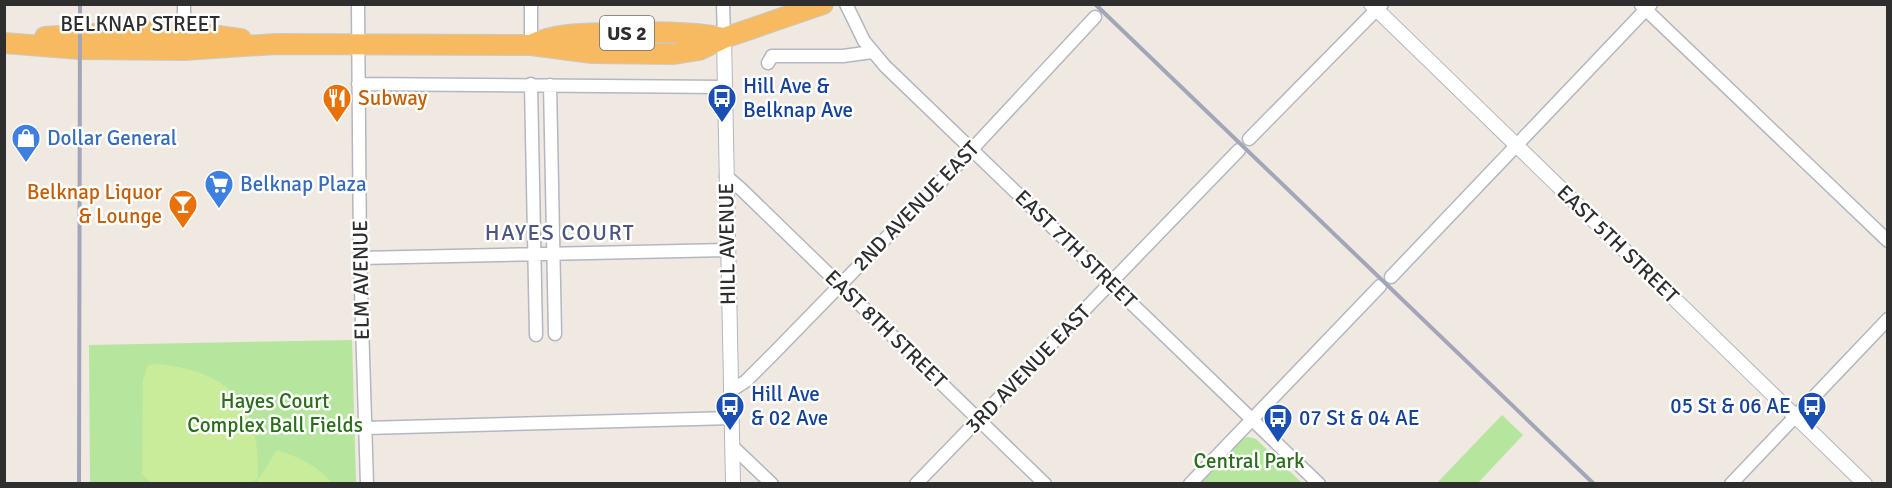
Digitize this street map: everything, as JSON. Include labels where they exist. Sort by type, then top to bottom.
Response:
[{"type":"highway","name":"US 2","points":[[723,38],[823,4]]},
{"type":"highway","name":"BELKNAP STREET","points":[[4,42],[80,49],[231,37],[276,44],[531,45],[561,35],[668,32],[698,33],[723,38]]},
{"type":"street","points":[[184,4],[184,42]]},
{"type":"street","name":"ELM AVENUE","points":[[357,4],[360,258],[367,483]]},
{"type":"street","points":[[531,4],[531,45]]},
{"type":"street","name":"HILL AVENUE","points":[[723,4],[733,483]]},
{"type":"street","name":"EAST 7TH STREET","points":[[846,4],[859,33],[872,52],[1319,483]]},
{"type":"street","points":[[1249,139],[1376,6]]},
{"type":"street","name":"EAST 5TH STREET","points":[[1376,6],[1865,483]]},
{"type":"street","points":[[1391,277],[1517,146],[1646,6],[1887,241]]},
{"type":"street","name":"2ND AVENUE EAST","points":[[732,390],[746,381],[840,285],[1095,17]]},
{"type":"street","points":[[768,63],[769,58],[774,56],[843,56],[872,52]]},
{"type":"street","points":[[358,84],[724,87]]},
{"type":"street","points":[[531,84],[536,335]]},
{"type":"street","points":[[550,85],[555,334]]},
{"type":"street","name":"3RD AVENUE EAST","points":[[916,483],[1239,150]]},
{"type":"street","name":"EAST 8TH STREET","points":[[726,176],[1045,483]]},
{"type":"street","points":[[360,258],[727,250]]},
{"type":"street","points":[[1190,483],[1380,286]]},
{"type":"street","points":[[1731,483],[1887,319]]},
{"type":"street","points":[[366,428],[732,418]]},
{"type":"street","points":[[732,446],[772,483]]},
{"type":"green space","name":"Hayes Court Complex Ball Fields","points":[[352,340],[356,483],[90,483],[89,345]]},
{"type":"green space","points":[[157,364],[204,374],[222,384],[236,396],[253,430],[258,478],[250,483],[150,482],[142,474],[143,380],[148,365]]},
{"type":"green space","points":[[1502,415],[1523,435],[1478,483],[1437,483]]},
{"type":"green space","name":"Central Park","points":[[1248,437],[1256,439],[1302,483],[1197,484],[1241,439]]},
{"type":"green space","points":[[277,450],[307,463],[332,483],[256,483]]},
{"type":"railway","points":[[79,484],[80,4]]},
{"type":"railway","points":[[1095,4],[1594,484]]},
{"type":"place","name":"Subway","points":[[337,124]]},
{"type":"place","name":"Hill Ave & Belknap Ave","points":[[722,124]]},
{"type":"place","name":"Dollar General","points":[[26,164]]},
{"type":"place","name":"Belknap Plaza","points":[[219,210]]},
{"type":"place","name":"Belknap Liquor & Lounge","points":[[183,230]]},
{"type":"place","name":"Hill Ave & 02 Ave","points":[[730,432]]},
{"type":"place","name":"05 St & 06 AE","points":[[1812,432]]},
{"type":"place","name":"07 St & 04 AE","points":[[1278,444]]},
{"type":"district","name":"HAYES COURT","points":[[560,232]]}]
